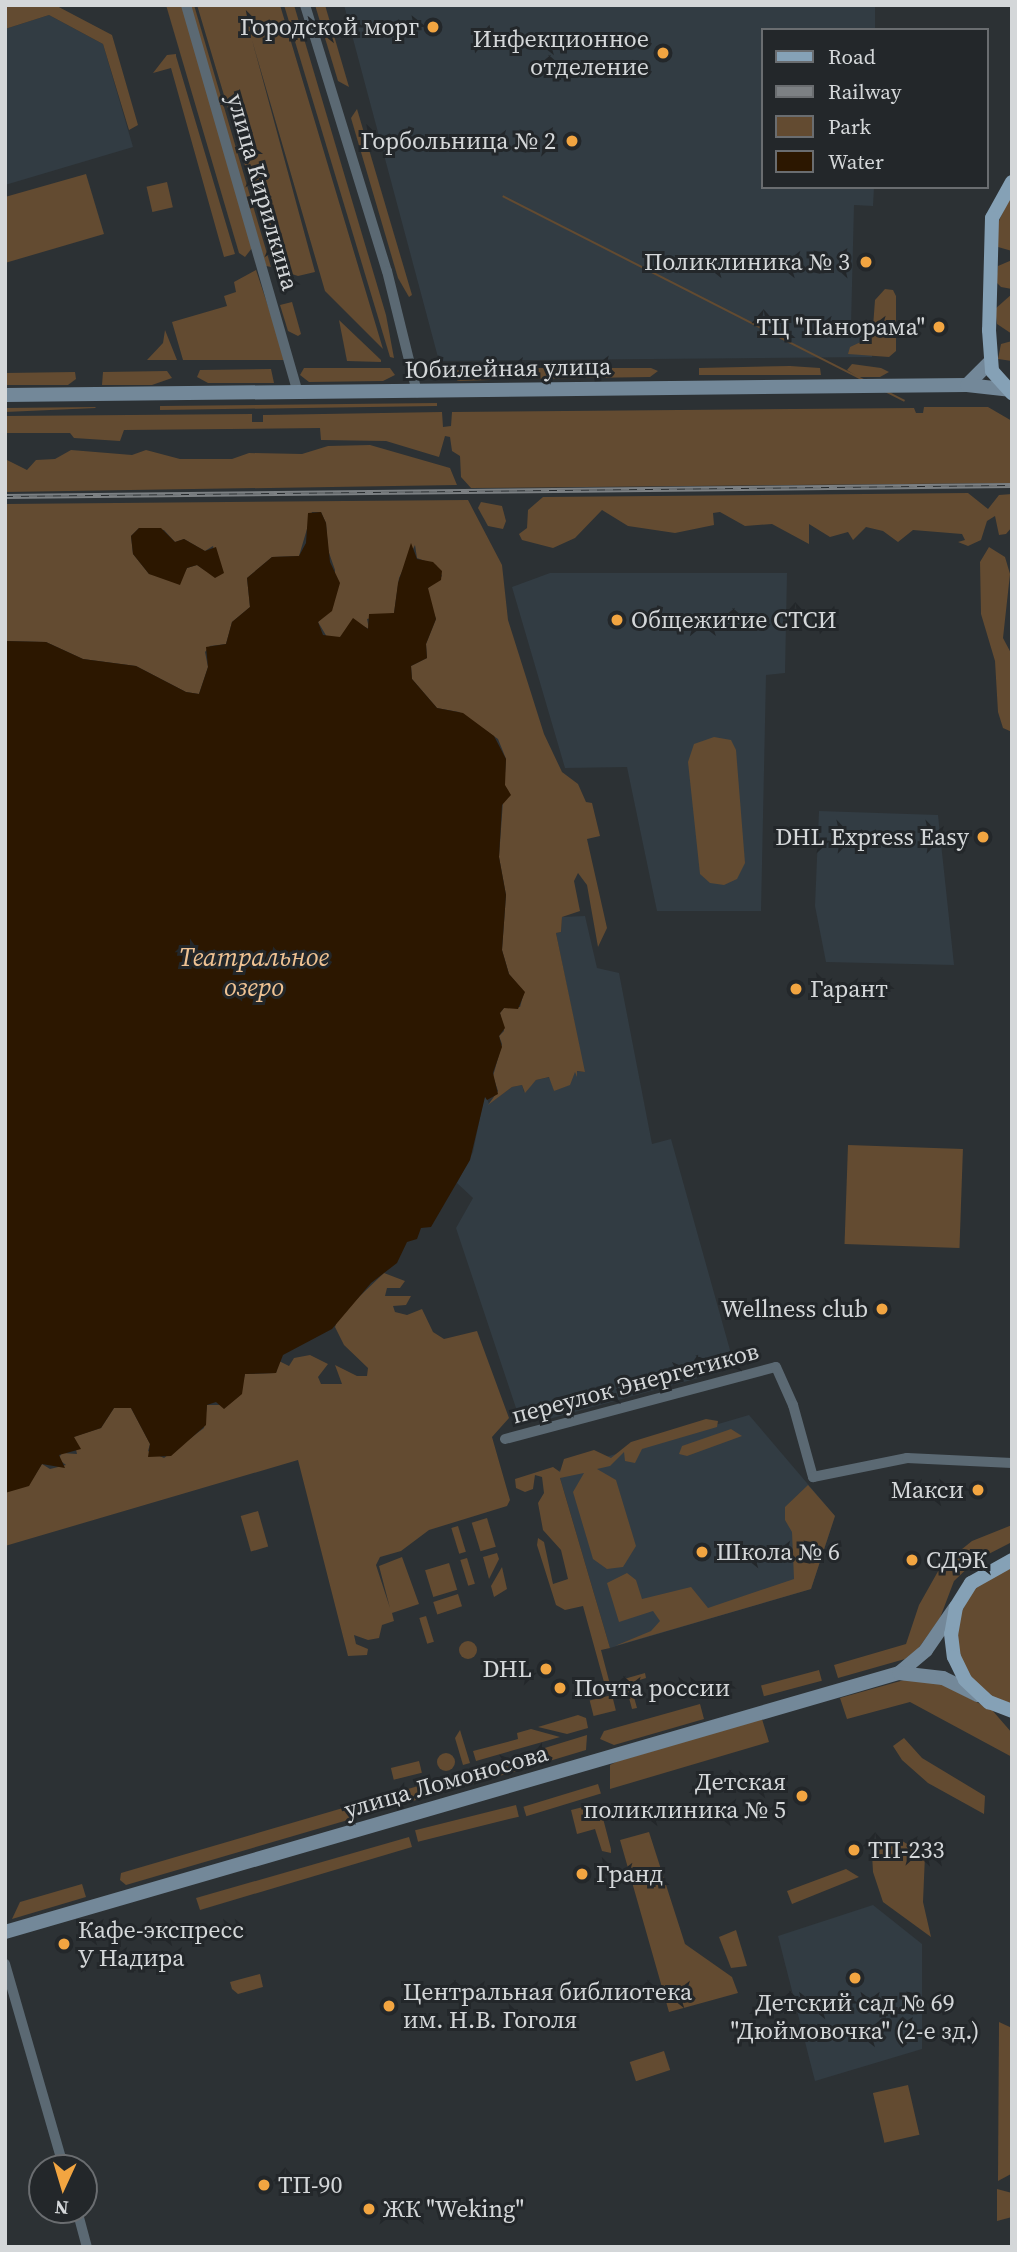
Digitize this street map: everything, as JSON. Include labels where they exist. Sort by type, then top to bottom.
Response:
[{"type":"main road","points":[[1010,391],[990,362],[991,230],[995,211],[1012,182]]},
{"type":"main road","points":[[967,385],[990,362]]},
{"type":"main road","name":"Юбилейная улица","points":[[5,395],[967,385],[1010,391]]},
{"type":"main road","points":[[899,1673],[926,1650],[971,1583],[1012,1557]]},
{"type":"main road","points":[[956,1607],[951,1634],[954,1657],[965,1680],[979,1696]]},
{"type":"main road","points":[[899,1673],[943,1678],[1012,1711]]},
{"type":"main road","name":"улица Ломоносова","points":[[5,1932],[899,1673]]},
{"type":"main road","points":[[993,1704],[1012,1724]]},
{"type":"street","name":"улица Кирилкина","points":[[186,5],[298,392]]},
{"type":"street","points":[[305,5],[387,271],[417,392]]},
{"type":"street","name":"переулок Энергетиков","points":[[505,1439],[776,1367],[793,1405],[813,1476],[907,1458],[1012,1463]]},
{"type":"street","points":[[5,1964],[60,2154]]},
{"type":"street","points":[[80,2224],[87,2247]]},
{"type":"shaded area","name":"Горбольница № 2","points":[[344,5],[875,5],[875,28],[762,28],[762,189],[874,189],[873,206],[854,205],[851,326],[872,327],[872,357],[439,361]]},
{"type":"shaded area","points":[[49,15],[103,44],[133,147],[5,185],[5,29]]},
{"type":"shaded area","points":[[550,573],[787,573],[785,673],[766,675],[761,911],[657,911],[627,767],[565,768],[512,587]]},
{"type":"shaded area","points":[[819,811],[938,815],[954,965],[826,962],[815,906]]},
{"type":"shaded area","points":[[585,916],[597,968],[619,973],[652,1144],[671,1139],[735,1368],[549,1419],[518,1414],[456,1228],[473,1198],[457,1183],[473,1152],[485,1093],[489,1104],[512,1087],[522,1085],[524,1092],[536,1080],[550,1077],[554,1091],[575,1071],[584,1072],[556,933],[561,932],[562,917]]},
{"type":"shaded area","name":"Школа № 6","points":[[749,1415],[835,1516],[811,1589],[610,1648],[558,1471]]},
{"type":"shaded area","name":"Детский сад № 69 \"Дюймовочка\" (2-е зд.)","points":[[873,1905],[922,1944],[922,2049],[815,2081],[778,1936]]},
{"type":"green space","points":[[5,5],[55,5],[112,35],[138,125],[129,130],[103,44],[49,15],[5,29]]},
{"type":"green space","points":[[166,5],[182,5],[252,248],[245,257],[239,253]]},
{"type":"green space","points":[[190,5],[194,5],[271,267],[266,266]]},
{"type":"green space","points":[[197,5],[280,5],[383,349],[325,291],[252,40],[315,272],[298,276],[276,269]]},
{"type":"green space","points":[[284,5],[294,5],[386,315],[394,358],[390,357]]},
{"type":"green space","points":[[315,5],[325,5],[349,87],[338,81]]},
{"type":"green space","points":[[176,54],[235,254],[224,257],[171,68],[153,73],[167,55]]},
{"type":"green space","points":[[357,109],[412,295],[409,297],[398,278],[351,118]]},
{"type":"green space","points":[[86,174],[104,234],[5,263],[5,197]]},
{"type":"green space","points":[[167,182],[173,207],[152,212],[147,187]]},
{"type":"green space","points":[[1012,192],[1012,251],[998,247],[998,223]]},
{"type":"green space","points":[[502,197],[905,400],[904,402]]},
{"type":"green space","points":[[1012,260],[1012,289],[1001,287],[996,282],[998,266]]},
{"type":"green space","points":[[256,270],[286,360],[183,360],[172,322],[227,306],[224,296],[236,292],[234,282]]},
{"type":"green space","points":[[885,289],[893,290],[896,296],[896,351],[889,357],[848,354],[850,347],[865,340],[873,327],[875,300]]},
{"type":"green space","points":[[1012,294],[1012,334],[997,324],[995,309]]},
{"type":"green space","points":[[292,302],[301,334],[298,336],[288,331],[280,305]]},
{"type":"green space","points":[[339,320],[381,360],[381,362],[347,361]]},
{"type":"green space","points":[[165,330],[177,360],[147,360],[163,343]]},
{"type":"green space","points":[[1012,341],[1012,361],[998,359],[1001,344]]},
{"type":"green space","points":[[852,364],[881,368],[889,372],[880,377],[858,377],[847,370]]},
{"type":"green space","points":[[304,368],[390,368],[395,375],[383,381],[309,382],[300,375]]},
{"type":"green space","points":[[452,368],[651,368],[658,371],[650,377],[522,379],[499,375],[490,380],[458,381],[445,371]]},
{"type":"green space","points":[[699,368],[820,368],[821,375],[699,375]]},
{"type":"green space","points":[[271,369],[274,383],[208,383],[197,377],[200,370]]},
{"type":"green space","points":[[167,371],[172,378],[152,385],[102,385],[103,372]]},
{"type":"green space","points":[[75,372],[76,379],[68,385],[5,385],[5,373]]},
{"type":"green space","points":[[437,403],[437,406],[160,410],[160,406]]},
{"type":"green space","points":[[95,407],[96,408],[5,412],[5,408]]},
{"type":"green space","points":[[924,407],[988,407],[1012,421],[1012,483],[471,488],[461,477],[460,456],[452,451],[450,437],[445,436],[439,457],[386,441],[321,440],[320,428],[124,430],[120,441],[74,438],[70,433],[5,433],[5,416],[252,414],[252,422],[263,422],[263,415],[442,412],[443,427],[451,426],[452,412],[914,408],[916,413],[923,413]]},
{"type":"green space","points":[[370,445],[450,468],[457,485],[5,492],[5,459],[27,470],[36,460],[55,459],[71,450],[132,455],[146,450],[180,459],[232,459],[249,453],[302,454],[328,446]]},
{"type":"green space","points":[[968,493],[988,509],[999,495],[1012,494],[1012,527],[1006,534],[999,535],[995,516],[987,521],[981,540],[968,546],[958,542],[965,540],[962,534],[913,530],[898,542],[883,531],[866,527],[853,540],[848,532],[830,537],[809,524],[809,544],[772,524],[745,526],[720,512],[713,513],[714,525],[675,533],[628,526],[602,510],[575,538],[553,548],[522,540],[519,534],[527,528],[528,510],[543,497]]},
{"type":"green space","points":[[468,500],[502,565],[508,620],[544,734],[562,772],[578,784],[586,802],[592,803],[600,836],[587,839],[607,928],[598,947],[587,885],[578,873],[574,881],[580,911],[562,917],[561,932],[556,933],[585,1072],[577,1071],[577,1077],[575,1072],[570,1085],[554,1091],[549,1077],[536,1080],[525,1093],[522,1085],[512,1087],[488,1105],[498,1091],[493,1076],[502,1044],[499,1036],[504,1031],[500,1013],[504,1008],[520,1007],[524,992],[509,974],[502,950],[506,895],[499,857],[506,759],[498,739],[459,712],[437,708],[412,679],[411,666],[427,658],[426,644],[436,619],[428,597],[428,588],[442,576],[436,565],[417,558],[415,545],[399,578],[394,613],[367,619],[369,629],[359,624],[340,637],[327,637],[318,622],[333,607],[335,570],[328,550],[326,523],[321,512],[312,512],[299,556],[272,557],[247,578],[250,607],[232,622],[226,644],[210,646],[205,652],[208,667],[199,694],[186,692],[136,666],[83,659],[46,642],[5,641],[5,504]],"holes":[[[139,528],[164,530],[175,542],[184,539],[205,551],[213,546],[218,567],[206,571],[197,565],[187,568],[182,577],[149,574],[133,554],[131,536]]]},
{"type":"green space","points":[[481,502],[502,506],[506,521],[503,529],[488,526],[478,508]]},
{"type":"green space","points":[[989,547],[1005,557],[1010,574],[1003,638],[1012,655],[1012,732],[1003,728],[998,712],[995,661],[981,614],[980,562]]},
{"type":"green space","points":[[714,737],[731,740],[736,750],[745,863],[737,879],[724,885],[710,883],[700,874],[688,762],[694,744]]},
{"type":"green space","points":[[848,1145],[963,1149],[959,1248],[845,1244]]},
{"type":"green space","points":[[384,1273],[405,1281],[400,1288],[387,1288],[385,1296],[411,1296],[406,1305],[393,1306],[395,1312],[407,1315],[422,1309],[433,1332],[444,1339],[477,1331],[509,1418],[492,1437],[510,1500],[507,1506],[429,1530],[401,1551],[380,1557],[376,1565],[390,1608],[379,1566],[402,1557],[419,1604],[392,1613],[394,1621],[382,1625],[379,1638],[368,1640],[354,1635],[356,1644],[368,1649],[367,1655],[348,1656],[298,1460],[5,1546],[5,1493],[33,1478],[42,1464],[50,1469],[66,1465],[58,1459],[62,1453],[77,1454],[73,1437],[101,1428],[114,1408],[131,1408],[150,1444],[148,1451],[164,1458],[204,1428],[207,1405],[228,1405],[239,1396],[245,1374],[276,1373],[279,1361],[289,1366],[294,1358],[310,1355],[328,1364],[318,1377],[321,1384],[342,1384],[335,1365],[357,1376],[367,1376],[368,1368],[344,1345],[335,1327],[339,1316]]},
{"type":"green space","points":[[706,1419],[718,1421],[717,1427],[642,1449],[635,1463],[625,1461],[624,1452],[610,1466],[597,1469],[616,1480],[636,1546],[623,1567],[607,1569],[593,1559],[573,1492],[584,1473],[560,1478],[610,1648],[601,1650],[612,1692],[607,1693],[583,1606],[565,1610],[556,1605],[537,1545],[538,1538],[544,1542],[553,1584],[568,1579],[561,1550],[543,1530],[538,1503],[544,1493],[542,1477],[535,1475],[533,1489],[525,1492],[516,1488],[515,1479],[553,1467],[560,1472],[564,1459],[594,1450],[611,1458],[631,1442]]},
{"type":"green space","points":[[731,1429],[742,1436],[687,1456],[679,1454],[682,1446]]},
{"type":"green space","points":[[808,1485],[835,1516],[811,1589],[615,1646],[651,1631],[660,1621],[653,1611],[619,1622],[607,1583],[627,1573],[636,1580],[642,1599],[691,1587],[708,1608],[794,1579],[792,1532],[785,1520],[785,1507]]},
{"type":"green space","points":[[258,1511],[268,1547],[251,1552],[241,1516]]},
{"type":"green space","points":[[487,1518],[496,1547],[480,1551],[472,1523]]},
{"type":"green space","points":[[1012,1525],[1010,1543],[975,1561],[954,1581],[940,1618],[918,1649],[905,1659],[838,1678],[834,1665],[906,1644],[919,1605],[941,1566],[972,1541]]},
{"type":"green space","points":[[458,1526],[466,1552],[459,1554],[451,1528]]},
{"type":"green space","points":[[497,1553],[499,1559],[489,1579],[483,1557]]},
{"type":"green space","points":[[467,1558],[475,1584],[468,1586],[460,1560]]},
{"type":"green space","points":[[449,1563],[457,1590],[433,1597],[425,1570]]},
{"type":"green space","points":[[1012,1566],[1012,1704],[990,1696],[970,1677],[957,1649],[959,1617],[973,1589]]},
{"type":"green space","points":[[502,1567],[507,1589],[494,1597],[491,1586]]},
{"type":"green space","points":[[458,1594],[462,1606],[437,1614],[433,1602]]},
{"type":"green space","points":[[426,1616],[434,1642],[427,1644],[419,1618]]},
{"type":"green space","points":[[468,1641],[474,1644],[477,1650],[474,1656],[468,1659],[462,1656],[459,1650],[462,1644]]},
{"type":"green space","points":[[819,1670],[822,1681],[764,1696],[761,1686]]},
{"type":"green space","points":[[645,1673],[646,1678],[630,1683],[637,1708],[632,1709],[624,1679]]},
{"type":"green space","points":[[904,1680],[940,1683],[992,1710],[1012,1733],[1012,1757],[910,1702],[847,1719],[840,1698]]},
{"type":"green space","points":[[612,1695],[616,1711],[594,1716],[590,1701]]},
{"type":"green space","points":[[700,1704],[704,1719],[614,1745],[600,1739],[604,1731]]},
{"type":"green space","points":[[578,1715],[586,1718],[588,1728],[567,1734],[538,1727]]},
{"type":"green space","points":[[762,1719],[769,1742],[610,1789],[610,1765],[618,1761]]},
{"type":"green space","points":[[531,1729],[560,1737],[476,1761],[473,1751],[518,1739],[517,1733]]},
{"type":"green space","points":[[460,1730],[470,1763],[463,1765],[455,1738]]},
{"type":"green space","points":[[587,1735],[586,1750],[456,1789],[444,1783],[443,1779]]},
{"type":"green space","points":[[904,1738],[922,1758],[985,1796],[984,1814],[928,1783],[902,1760],[893,1746]]},
{"type":"green space","points":[[446,1753],[452,1756],[455,1762],[452,1768],[446,1771],[440,1768],[437,1762],[440,1756]]},
{"type":"green space","points":[[419,1761],[422,1773],[394,1780],[391,1768]]},
{"type":"green space","points":[[425,1784],[427,1793],[423,1798],[126,1885],[120,1880],[121,1873]]},
{"type":"green space","points":[[598,1784],[601,1794],[526,1816],[523,1807]]},
{"type":"green space","points":[[599,1803],[611,1853],[602,1851],[595,1829],[577,1834],[571,1810]]},
{"type":"green space","points":[[516,1805],[519,1817],[418,1842],[415,1830]]},
{"type":"green space","points":[[649,1832],[685,1944],[732,1977],[738,1993],[669,2012],[620,1840]]},
{"type":"green space","points":[[409,1837],[412,1847],[200,1910],[196,1898]]},
{"type":"green space","points":[[899,1839],[925,1855],[923,1902],[931,1937],[883,1902],[873,1872],[872,1854]]},
{"type":"green space","points":[[846,1869],[859,1877],[792,1904],[787,1891]]},
{"type":"green space","points":[[82,1884],[86,1897],[12,1919],[20,1902]]},
{"type":"green space","points":[[736,1930],[747,1966],[731,1968],[719,1937]]},
{"type":"green space","points":[[260,1974],[263,1987],[238,1994],[232,1989],[230,1982]]},
{"type":"green space","points":[[999,2022],[1012,2028],[1012,2143],[1011,2174],[998,2181]]},
{"type":"green space","points":[[664,2051],[670,2070],[636,2081],[630,2062]]},
{"type":"green space","points":[[908,2085],[919,2135],[884,2143],[873,2093]]},
{"type":"green space","points":[[997,2189],[1012,2193],[1012,2217],[997,2221]]},
{"type":"water","name":"Театральное озеро","points":[[321,512],[326,523],[330,562],[340,583],[332,611],[318,622],[323,635],[340,637],[353,618],[368,629],[369,614],[394,613],[398,583],[411,543],[417,559],[433,562],[442,571],[441,580],[428,588],[436,619],[426,644],[427,658],[411,666],[412,679],[437,708],[463,713],[494,736],[506,759],[505,785],[511,795],[502,805],[499,857],[506,895],[502,950],[509,974],[525,992],[518,1009],[504,1008],[500,1013],[505,1028],[499,1036],[502,1047],[493,1073],[498,1094],[487,1100],[485,1097],[470,1160],[431,1227],[421,1228],[417,1239],[407,1242],[397,1263],[371,1283],[332,1329],[283,1355],[276,1373],[245,1374],[242,1394],[224,1409],[216,1402],[207,1405],[206,1425],[171,1456],[148,1457],[150,1444],[131,1408],[114,1408],[101,1428],[74,1437],[81,1449],[59,1455],[65,1468],[42,1464],[29,1486],[5,1493],[5,641],[46,642],[83,659],[136,666],[186,692],[199,694],[208,667],[206,647],[226,644],[232,622],[250,607],[247,578],[272,557],[299,556],[306,543],[308,513]]},
{"type":"water","points":[[139,528],[161,528],[175,542],[184,539],[205,551],[216,547],[224,573],[215,578],[197,565],[187,568],[180,585],[149,574],[133,554],[131,536]]},
{"type":"railway","points":[[5,496],[1012,485]]},
{"type":"place","name":"Городской морг","points":[[433,27]]},
{"type":"place","name":"Инфекционное отделение","points":[[663,53]]},
{"type":"place","name":"Горбольница № 2","points":[[572,141]]},
{"type":"place","name":"Поликлиника № 3","points":[[866,262]]},
{"type":"place","name":"ТЦ \"Панорама\"","points":[[939,327]]},
{"type":"place","name":"Общежитие СТСИ","points":[[617,620]]},
{"type":"place","name":"DHL Express Easy","points":[[983,837]]},
{"type":"place","name":"Гарант","points":[[796,989]]},
{"type":"place","name":"Wellness club","points":[[882,1309]]},
{"type":"place","name":"Макси","points":[[978,1490]]},
{"type":"place","name":"Школа № 6","points":[[702,1552]]},
{"type":"place","name":"СДЭК","points":[[912,1560]]},
{"type":"place","name":"DHL","points":[[546,1669]]},
{"type":"place","name":"Почта россии","points":[[560,1688]]},
{"type":"place","name":"Детская поликлиника № 5","points":[[802,1796]]},
{"type":"place","name":"ТП-233","points":[[854,1850]]},
{"type":"place","name":"Гранд","points":[[582,1874]]},
{"type":"place","name":"Кафе-экспресс У Надира","points":[[64,1944]]},
{"type":"place","name":"Детский сад № 69 \"Дюймовочка\" (2-е зд.)","points":[[855,1978]]},
{"type":"place","name":"Центральная библиотека им. Н.В. Гоголя","points":[[389,2006]]},
{"type":"place","name":"ТП-90","points":[[264,2185]]},
{"type":"place","name":"ЖК \"Weking\"","points":[[369,2209]]}]
